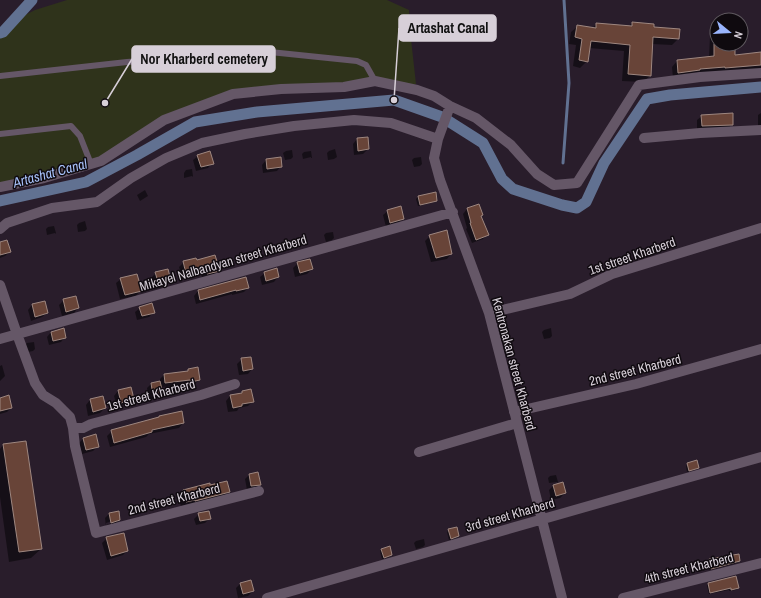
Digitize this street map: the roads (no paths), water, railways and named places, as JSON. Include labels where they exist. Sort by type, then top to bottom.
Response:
[{"type":"street","points":[[0,186],[44,178],[101,161],[164,120],[233,94],[281,89],[344,87],[375,81],[417,90],[434,96],[450,106],[476,118],[511,145],[536,174],[554,185],[578,183],[639,85],[700,77],[761,74]]},
{"type":"street","name":"Kentronakan street Kharberd","points":[[450,106],[438,139],[434,158],[440,180],[489,313],[562,598]]},
{"type":"street","points":[[0,229],[7,223],[52,208],[97,202],[131,178],[166,158],[202,143],[245,134],[294,126],[354,120],[391,123],[438,139]]},
{"type":"street","points":[[644,138],[700,132],[761,130]]},
{"type":"street","name":"Mikayel Nalbandyan street Kharberd","points":[[0,339],[452,212]]},
{"type":"street","name":"1st street Kharberd","points":[[489,313],[570,294],[612,274],[761,228]]},
{"type":"street","points":[[0,286],[35,383],[43,395],[56,403],[70,417],[73,428]]},
{"type":"street","name":"2nd street Kharberd","points":[[514,412],[636,384],[761,349]]},
{"type":"street","name":"1st street Kharberd","points":[[73,428],[83,428],[92,424],[201,395],[235,384]]},
{"type":"street","points":[[419,452],[517,423]]},
{"type":"street","name":"2nd street Kharberd","points":[[73,428],[75,446],[96,533],[259,491]]},
{"type":"street","name":"3rd street Kharberd","points":[[267,598],[761,458]]},
{"type":"street","name":"4th street Kharberd","points":[[624,598],[761,563]]},
{"type":"lane","points":[[0,76],[127,62],[270,52],[357,61],[366,65],[375,81]]},
{"type":"lane","points":[[0,134],[71,126],[80,136],[91,164]]},
{"type":"waterway","points":[[0,33],[3,32],[32,0]]},
{"type":"waterway","points":[[563,163],[569,83],[564,0]]},
{"type":"waterway","name":"Artashat Canal","points":[[0,201],[86,182],[195,122],[257,112],[394,100],[442,117],[483,143],[502,179],[513,189],[562,205],[577,208],[586,202],[604,163],[647,99],[670,95],[761,87]]},
{"type":"place","name":"Artashat Canal","points":[[394,100]]},
{"type":"place","name":"Nor Kharberd cemetery","points":[[105,103]]}]
